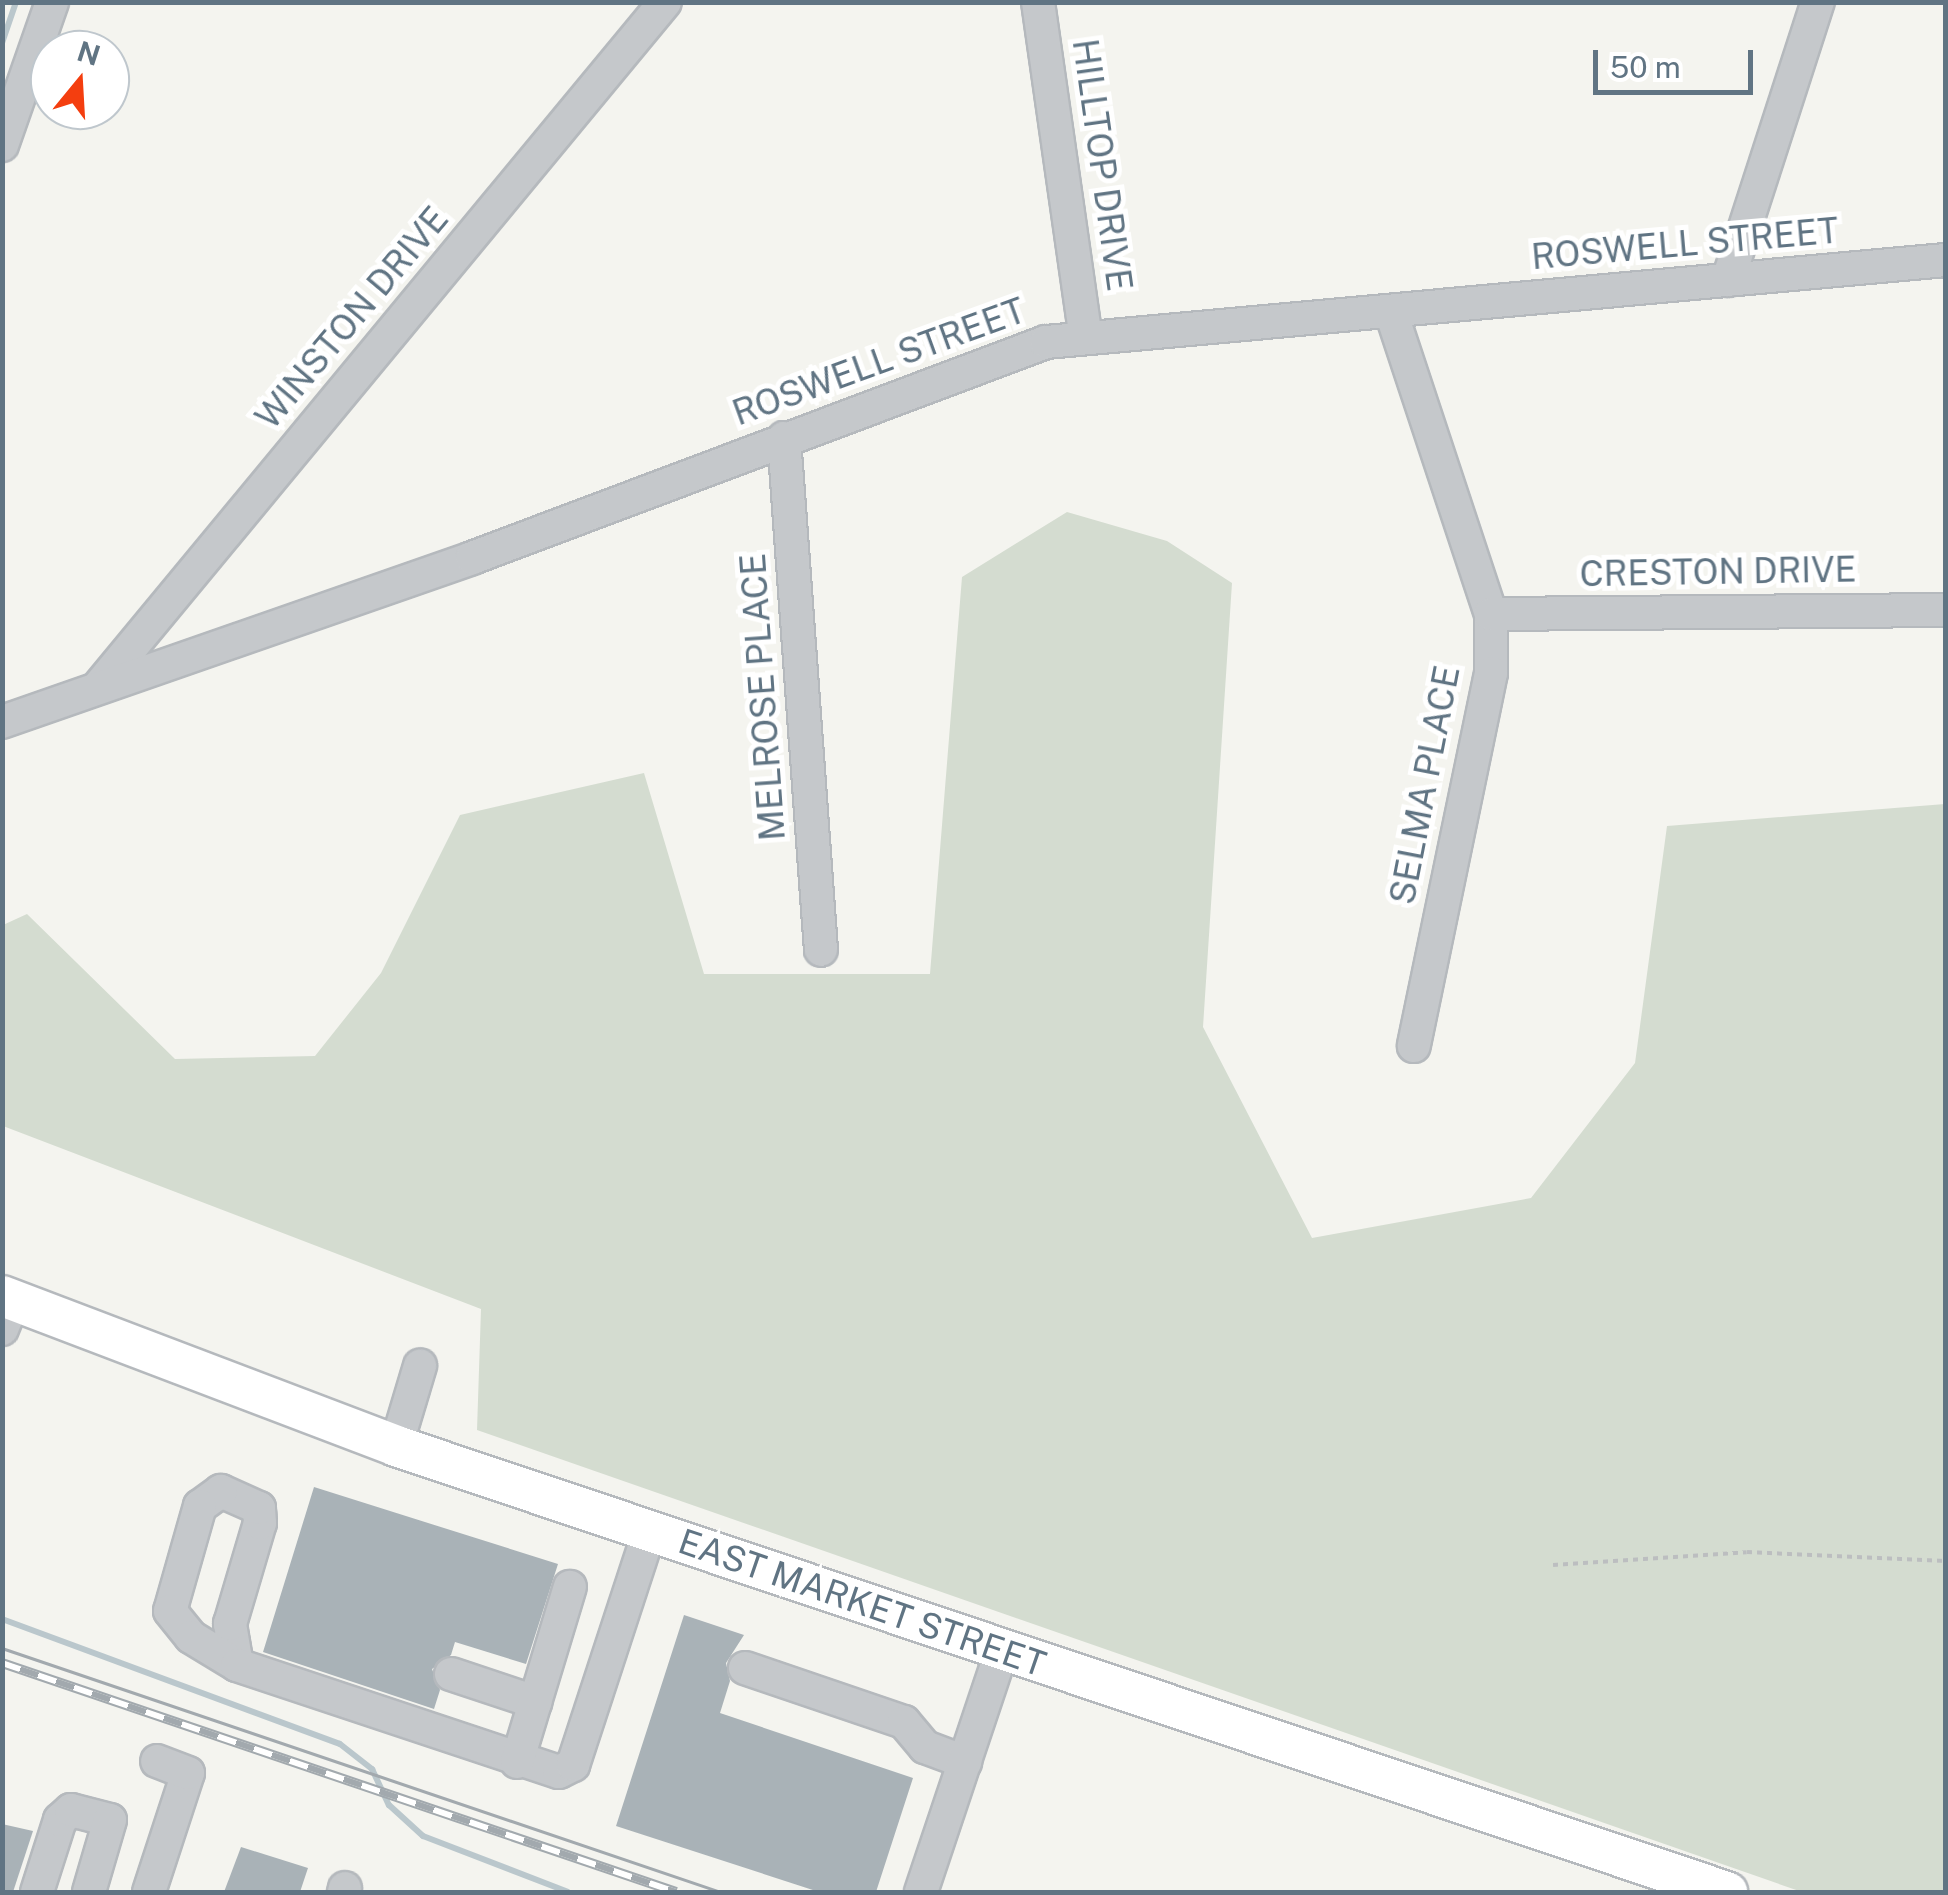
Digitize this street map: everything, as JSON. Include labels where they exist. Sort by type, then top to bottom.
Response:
[{"type":"main road","name":"EAST MARKET STREET","points":[[6,1308],[649,1532],[1727,1892]]},
{"type":"street","points":[[2,145],[52,2]]},
{"type":"street","name":"WINSTON DRIVE","points":[[100,685],[665,2]]},
{"type":"street","name":"HILLTOP DRIVE","points":[[1038,2],[1086,338]]},
{"type":"street","points":[[1728,280],[1818,2]]},
{"type":"street","name":"ROSWELL STREET","points":[[2,722],[100,685],[185,662],[1046,342],[1946,260]]},
{"type":"street","name":"SELMA PLACE","points":[[1390,312],[1491,614],[1491,673],[1414,1046]]},
{"type":"street","name":"MELROSE PLACE","points":[[784,438],[821,950]]},
{"type":"street","name":"CRESTON DRIVE","points":[[1491,614],[1946,610]]},
{"type":"street","points":[[396,1446],[420,1366]]},
{"type":"street","points":[[238,1664],[230,1624],[260,1523],[258,1508],[221,1490],[200,1506],[170,1611],[191,1637],[238,1664],[517,1762],[559,1772],[574,1765],[649,1532]]},
{"type":"street","points":[[517,1762],[570,1587]]},
{"type":"street","points":[[921,1892],[1002,1650]]},
{"type":"street","points":[[744,1668],[904,1722],[925,1747],[965,1762]]},
{"type":"street","points":[[451,1674],[535,1702]]},
{"type":"street","points":[[148,1892],[188,1773],[157,1761]]},
{"type":"street","points":[[37,1892],[60,1820],[71,1810],[110,1820],[90,1892]]},
{"type":"path","points":[[1553,1565],[1748,1552],[1946,1561]]},
{"type":"shaded area","points":[[1067,512],[1167,541],[1232,583],[1203,1027],[1312,1238],[1531,1198],[1635,1063],[1667,826],[1945,804],[1945,1892],[1802,1892],[477,1430],[481,1309],[3,1126],[3,925],[27,914],[175,1059],[315,1056],[381,973],[460,815],[644,773],[704,974],[930,974],[962,577]]},
{"type":"building","points":[[314,1487],[558,1564],[526,1664],[455,1642],[451,1655],[432,1669],[440,1690],[434,1709],[263,1652]]},
{"type":"building","points":[[684,1615],[744,1635],[726,1663],[730,1681],[720,1713],[913,1778],[876,1892],[819,1892],[616,1826]]},
{"type":"building","points":[[2,1824],[33,1831],[13,1892],[2,1892]]},
{"type":"building","points":[[241,1847],[308,1868],[300,1892],[224,1892]]},
{"type":"waterway","points":[[2,43],[16,2]]},
{"type":"waterway","points":[[2,1619],[340,1744],[372,1769],[389,1805],[423,1836],[568,1892]]},
{"type":"tram line","points":[[2,1648],[721,1892]]},
{"type":"railway","points":[[2,1663],[676,1892]]}]
